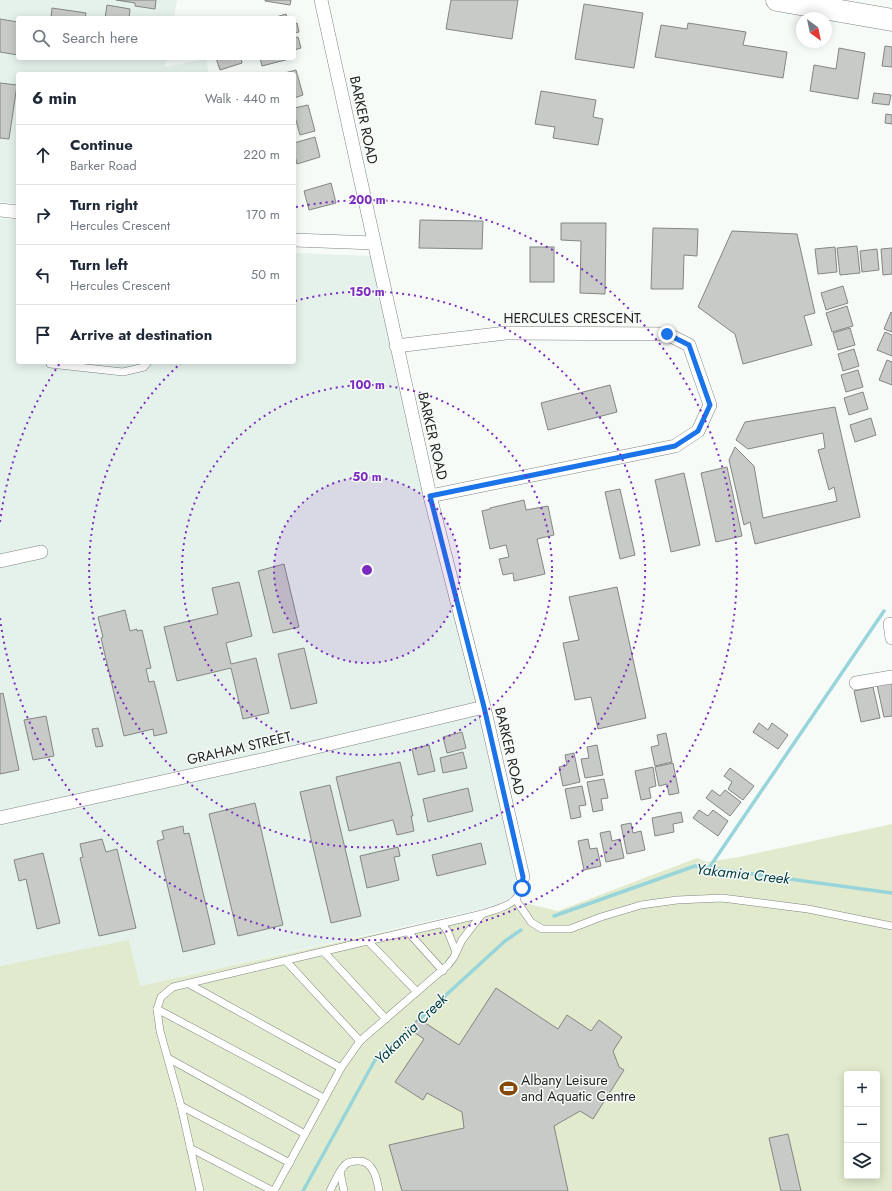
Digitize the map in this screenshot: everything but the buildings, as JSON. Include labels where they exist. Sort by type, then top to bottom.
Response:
[{"type":"highway","points":[[777,0],[892,20]]},
{"type":"street","name":"BARKER ROAD","points":[[321,0],[430,496],[484,707],[523,877]]},
{"type":"street","points":[[0,210],[16,212]]},
{"type":"street","points":[[296,240],[374,243]]},
{"type":"street","name":"HERCULES CRESCENT","points":[[396,346],[506,333],[667,334],[689,345],[710,405],[698,431],[675,446],[430,496]]},
{"type":"street","points":[[0,561],[41,552]]},
{"type":"street","points":[[890,624],[892,638]]},
{"type":"street","points":[[856,683],[892,677]]},
{"type":"street","name":"GRAHAM STREET","points":[[0,818],[270,758],[484,707]]},
{"type":"lane","points":[[50,364],[123,372],[144,367],[146,364]]},
{"type":"lane","points":[[200,1191],[181,1106],[160,1031],[157,1009],[162,997],[173,987],[482,914],[500,908],[516,900],[522,888],[523,877]]},
{"type":"lane","points":[[516,900],[530,922],[542,929],[570,928],[600,917],[642,906],[677,900],[722,898],[808,909],[892,926]]},
{"type":"lane","points":[[190,1148],[274,1191],[341,1068],[360,1040],[448,966],[462,940],[482,914]]},
{"type":"lane","points":[[442,924],[448,932],[456,952]]},
{"type":"lane","points":[[408,932],[442,971]]},
{"type":"lane","points":[[368,941],[417,992]]},
{"type":"lane","points":[[324,952],[386,1018]]},
{"type":"lane","points":[[286,961],[360,1040]]},
{"type":"lane","points":[[189,984],[341,1068]]},
{"type":"lane","points":[[157,1009],[324,1098]]},
{"type":"lane","points":[[168,1058],[305,1134]]},
{"type":"lane","points":[[181,1106],[290,1163]]},
{"type":"lane","points":[[330,1191],[343,1167],[348,1163],[362,1161],[371,1167],[376,1175],[379,1191]]},
{"type":"lane","points":[[340,1172],[344,1191]]},
{"type":"shaded area","points":[[0,0],[177,0],[174,16],[16,16],[16,60],[166,60],[165,67],[206,60],[209,72],[16,72],[16,204],[0,202]]},
{"type":"shaded area","points":[[0,218],[16,220],[16,364],[296,364],[296,253],[371,256],[517,878],[517,888],[512,896],[499,904],[482,909],[140,986],[129,941],[0,966]]},
{"type":"green space","points":[[892,824],[892,1191],[0,1191],[0,966],[129,940],[140,986],[520,902],[558,911],[697,858],[707,862],[739,857]]},
{"type":"waterway","points":[[709,868],[884,611]]},
{"type":"waterway","name":"Yakamia Creek","points":[[554,916],[695,866],[892,893]]},
{"type":"waterway","name":"Yakamia Creek","points":[[303,1191],[375,1060],[505,941],[521,930]]},
{"type":"place","name":"Albany Leisure and Aquatic Centre","points":[[508,1088]]},
{"type":"route","points":[[522,888],[523,877],[484,707],[430,496],[675,446],[698,431],[710,405],[689,345],[667,334]]}]
